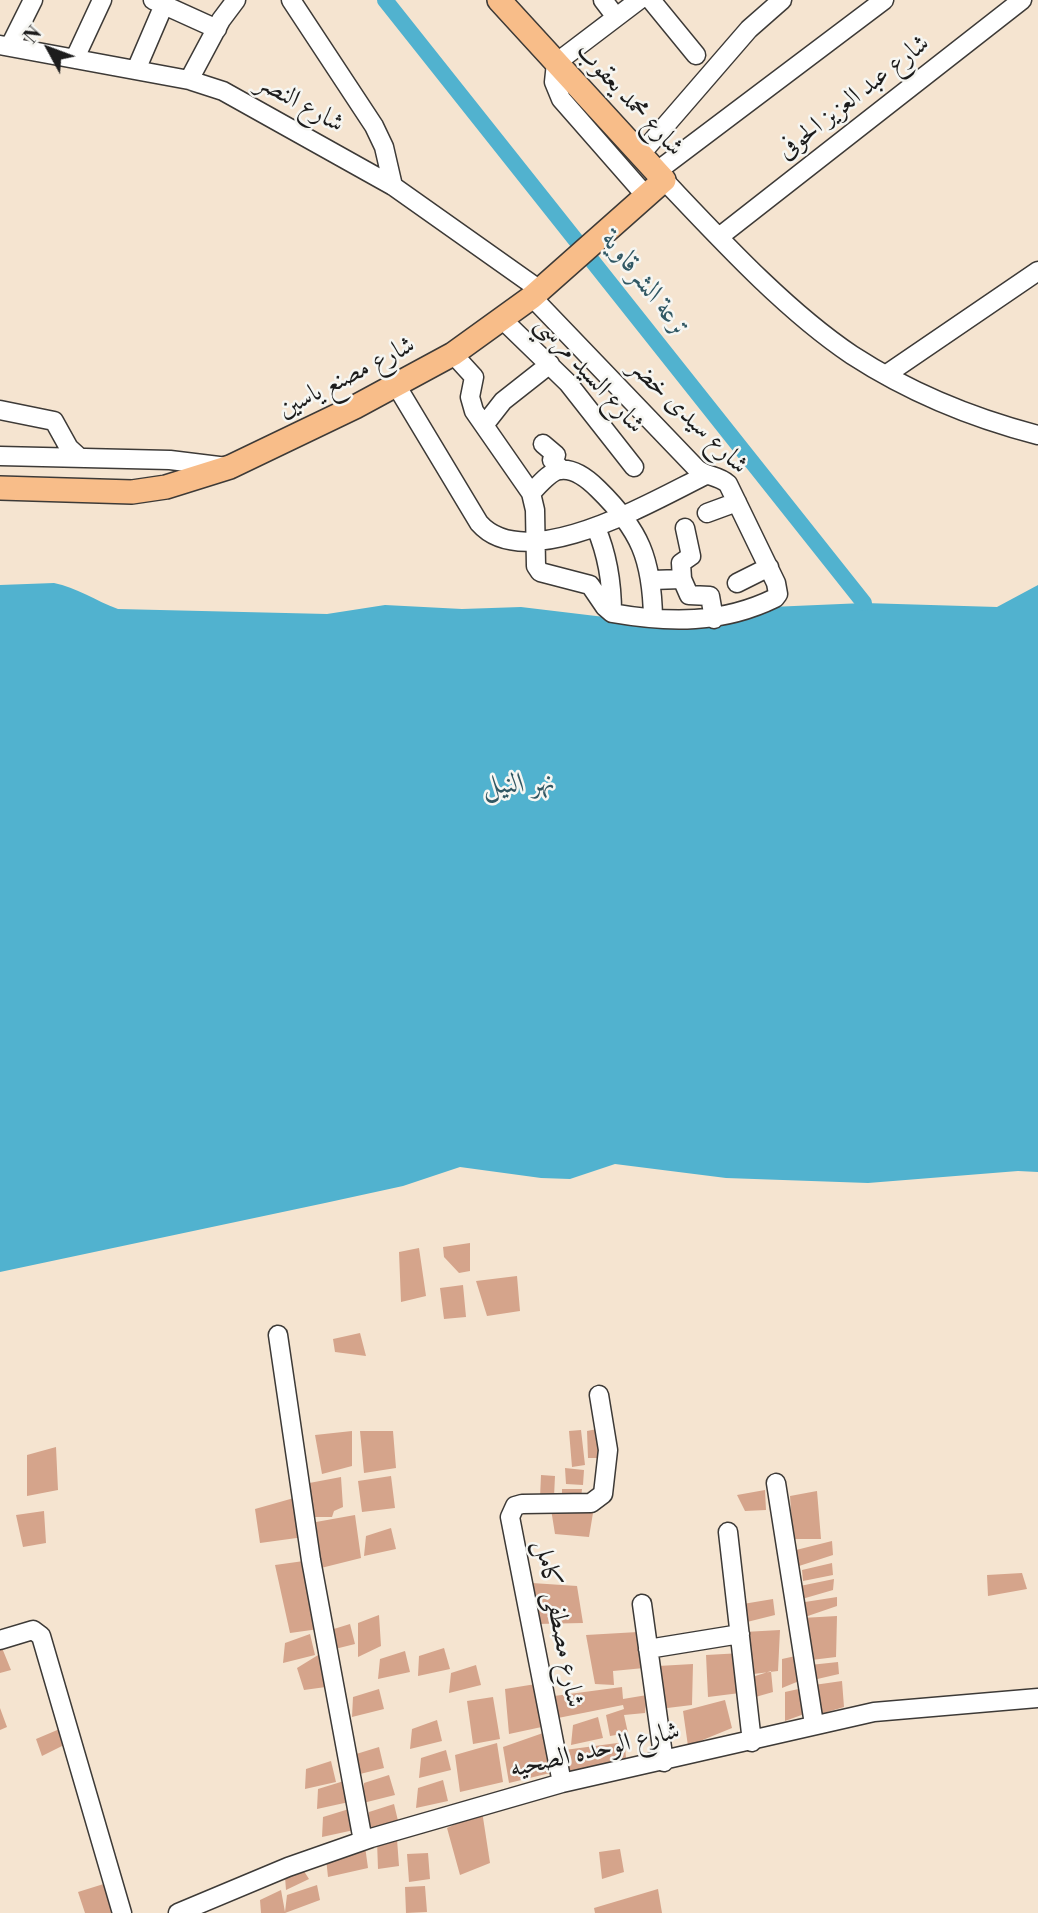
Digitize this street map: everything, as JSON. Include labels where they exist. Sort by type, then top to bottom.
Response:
[{"type":"main road","name":"شارع محمد يعقوب","points":[[499,0],[660,176]]},
{"type":"main road","name":"شارع مصنع ياسين","points":[[0,488],[132,492],[177,485],[230,467],[453,355],[536,294],[646,196],[660,176]]},
{"type":"street","points":[[5,45],[33,0]]},
{"type":"street","points":[[75,58],[102,0]]},
{"type":"street","points":[[190,80],[235,0]]},
{"type":"street","points":[[291,0],[374,126],[384,147],[393,186]]},
{"type":"street","points":[[603,0],[616,17]]},
{"type":"street","points":[[639,0],[556,63],[554,82],[561,99],[646,196]]},
{"type":"street","points":[[651,0],[696,55]]},
{"type":"street","points":[[640,155],[749,29],[782,0]]},
{"type":"street","points":[[660,176],[884,0]]},
{"type":"street","name":"شارع عبد العزيز الحوفى","points":[[719,237],[1022,0]]},
{"type":"street","points":[[136,70],[160,2],[217,29]]},
{"type":"street","name":"شارع النصر","points":[[5,45],[190,80],[256,108],[393,186],[536,294]]},
{"type":"street","name":"شارع محمد يعقوب","points":[[660,176],[736,256],[838,345],[920,394],[972,416],[1038,435]]},
{"type":"street","points":[[887,374],[1038,271]]},
{"type":"street","name":"شارع سيدى خضر","points":[[536,294],[592,360],[706,475],[721,478],[737,502],[769,567],[778,594],[751,609],[714,618]]},
{"type":"street","name":"شارع السيد مرسي","points":[[503,320],[568,383],[634,467]]},
{"type":"street","points":[[453,355],[474,377],[471,404],[531,493],[535,510],[537,566],[543,574],[590,585],[612,613],[670,621],[714,618],[710,596],[689,595],[682,579],[681,563],[691,556],[685,528]]},
{"type":"street","points":[[568,383],[592,360]]},
{"type":"street","points":[[485,424],[503,401],[550,363]]},
{"type":"street","points":[[396,385],[486,531],[506,540],[535,540],[596,528],[706,475]]},
{"type":"street","points":[[0,410],[54,421],[69,448],[80,458]]},
{"type":"street","points":[[543,444],[556,455],[552,460],[561,469],[586,479],[624,515],[643,546],[652,580],[653,618]]},
{"type":"street","points":[[0,456],[170,460],[230,467]]},
{"type":"street","points":[[531,493],[561,469]]},
{"type":"street","points":[[707,513],[737,502]]},
{"type":"street","points":[[596,528],[606,553],[612,583],[612,613]]},
{"type":"street","points":[[737,583],[769,567]]},
{"type":"street","points":[[652,580],[682,579]]},
{"type":"street","points":[[278,1335],[311,1560],[363,1841]]},
{"type":"street","name":"شارع مصطفى كامل","points":[[562,1783],[510,1517],[515,1506],[522,1504],[591,1503],[603,1494],[608,1450],[599,1395]]},
{"type":"street","points":[[776,1483],[814,1724]]},
{"type":"street","points":[[728,1532],[752,1742]]},
{"type":"street","points":[[642,1604],[664,1762]]},
{"type":"street","points":[[0,1640],[33,1630],[41,1636],[122,1913]]},
{"type":"street","points":[[648,1649],[740,1634]]},
{"type":"street","name":"شارع الوحده الصحيه","points":[[178,1913],[288,1867],[363,1841],[562,1783],[752,1742],[814,1724],[874,1712],[1038,1698]]},
{"type":"water","name":"نهر النيل","points":[[54,583],[118,609],[327,614],[385,605],[462,609],[521,607],[671,625],[722,625],[771,607],[864,603],[997,607],[1038,585],[1038,1172],[1018,1171],[868,1183],[726,1178],[615,1164],[570,1179],[541,1178],[460,1167],[403,1186],[0,1272],[0,585]]},
{"type":"building","points":[[470,1243],[470,1271],[459,1273],[444,1257],[443,1247]]},
{"type":"building","points":[[419,1248],[426,1296],[401,1302],[399,1252]]},
{"type":"building","points":[[517,1276],[520,1311],[487,1316],[476,1281]]},
{"type":"building","points":[[463,1285],[466,1317],[444,1319],[440,1288]]},
{"type":"building","points":[[360,1333],[366,1356],[335,1352],[333,1339]]},
{"type":"building","points":[[597,1429],[601,1458],[588,1458],[587,1431]]},
{"type":"building","points":[[581,1430],[585,1465],[572,1467],[569,1431]]},
{"type":"building","points":[[352,1431],[352,1466],[322,1474],[315,1435]]},
{"type":"building","points":[[360,1431],[393,1431],[396,1468],[364,1473]]},
{"type":"building","points":[[56,1447],[58,1490],[27,1496],[27,1455]]},
{"type":"building","points":[[565,1468],[584,1470],[583,1485],[566,1484]]},
{"type":"building","points":[[541,1475],[555,1476],[554,1497],[540,1498]]},
{"type":"building","points":[[391,1476],[395,1508],[362,1512],[358,1481]]},
{"type":"building","points":[[341,1477],[343,1507],[334,1511],[332,1517],[307,1517],[304,1484]]},
{"type":"building","points":[[562,1489],[582,1489],[581,1499],[562,1496]]},
{"type":"building","points":[[765,1490],[766,1510],[745,1511],[737,1495]]},
{"type":"building","points":[[817,1491],[821,1539],[793,1539],[790,1496]]},
{"type":"building","points":[[301,1496],[304,1537],[260,1543],[255,1509]]},
{"type":"building","points":[[551,1509],[593,1513],[589,1537],[555,1534]]},
{"type":"building","points":[[44,1511],[46,1543],[23,1547],[16,1515]]},
{"type":"building","points":[[355,1515],[361,1558],[321,1568],[316,1522]]},
{"type":"building","points":[[391,1528],[396,1549],[364,1556],[366,1536]]},
{"type":"building","points":[[832,1541],[833,1555],[799,1566],[796,1550]]},
{"type":"building","points":[[311,1560],[326,1628],[290,1633],[275,1565]]},
{"type":"building","points":[[832,1563],[833,1575],[803,1581],[802,1570]]},
{"type":"building","points":[[1022,1573],[1027,1589],[988,1596],[987,1575]]},
{"type":"building","points":[[834,1579],[833,1590],[802,1599],[800,1586]]},
{"type":"building","points":[[532,1583],[577,1586],[583,1623],[536,1624]]},
{"type":"building","points":[[837,1597],[837,1606],[802,1618],[805,1602]]},
{"type":"building","points":[[773,1599],[775,1615],[743,1623],[743,1604]]},
{"type":"building","points":[[379,1615],[381,1646],[358,1657],[358,1623]]},
{"type":"building","points":[[837,1616],[836,1657],[803,1661],[802,1618]]},
{"type":"building","points":[[350,1624],[355,1644],[323,1652],[324,1632]]},
{"type":"building","points":[[780,1630],[778,1671],[745,1675],[744,1632]]},
{"type":"building","points":[[638,1632],[644,1668],[613,1671],[614,1685],[595,1684],[586,1635]]},
{"type":"building","points":[[310,1634],[315,1655],[283,1663],[285,1643]]},
{"type":"building","points":[[0,1643],[11,1670],[0,1673]]},
{"type":"building","points":[[444,1648],[450,1669],[418,1676],[419,1656]]},
{"type":"building","points":[[405,1651],[410,1672],[378,1679],[380,1659]]},
{"type":"building","points":[[323,1652],[333,1686],[304,1690],[297,1668]]},
{"type":"building","points":[[742,1653],[740,1693],[708,1697],[706,1655]]},
{"type":"building","points":[[800,1655],[804,1679],[782,1688],[782,1659]]},
{"type":"building","points":[[838,1662],[839,1674],[813,1680],[810,1665]]},
{"type":"building","points":[[693,1664],[692,1705],[659,1709],[658,1666]]},
{"type":"building","points":[[476,1665],[481,1685],[449,1693],[451,1673]]},
{"type":"building","points":[[771,1671],[773,1692],[752,1698],[749,1678]]},
{"type":"building","points":[[842,1681],[844,1707],[817,1715],[814,1685]]},
{"type":"building","points":[[542,1683],[551,1725],[509,1734],[505,1689]]},
{"type":"building","points":[[622,1687],[623,1699],[647,1695],[645,1713],[624,1715],[628,1733],[610,1736],[606,1715],[624,1709],[623,1705],[558,1718],[554,1696]]},
{"type":"building","points":[[803,1688],[807,1713],[785,1721],[785,1692]]},
{"type":"building","points":[[379,1689],[384,1709],[352,1717],[353,1697]]},
{"type":"building","points":[[493,1697],[500,1739],[473,1744],[467,1701]]},
{"type":"building","points":[[725,1700],[732,1728],[688,1746],[683,1711]]},
{"type":"building","points":[[0,1708],[7,1727],[0,1730]]},
{"type":"building","points":[[598,1717],[603,1738],[571,1745],[573,1725]]},
{"type":"building","points":[[437,1720],[442,1741],[410,1749],[412,1729]]},
{"type":"building","points":[[62,1728],[66,1744],[42,1756],[36,1739]]},
{"type":"building","points":[[543,1733],[550,1773],[509,1783],[503,1747]]},
{"type":"building","points":[[625,1742],[626,1760],[561,1773],[557,1751]]},
{"type":"building","points":[[497,1743],[503,1782],[460,1792],[455,1755]]},
{"type":"building","points":[[379,1747],[384,1768],[352,1776],[353,1755]]},
{"type":"building","points":[[446,1750],[451,1770],[419,1778],[421,1758]]},
{"type":"building","points":[[331,1761],[336,1782],[305,1789],[306,1769]]},
{"type":"building","points":[[389,1775],[395,1795],[363,1803],[364,1783]]},
{"type":"building","points":[[443,1780],[448,1801],[416,1808],[418,1788]]},
{"type":"building","points":[[344,1781],[349,1802],[317,1809],[318,1789]]},
{"type":"building","points":[[394,1804],[399,1825],[367,1832],[369,1812]]},
{"type":"building","points":[[349,1809],[354,1830],[322,1837],[323,1817]]},
{"type":"building","points":[[482,1811],[490,1863],[460,1875],[447,1828]]},
{"type":"building","points":[[397,1839],[399,1866],[378,1869],[377,1841]]},
{"type":"building","points":[[365,1846],[368,1868],[328,1877],[326,1858]]},
{"type":"building","points":[[620,1849],[624,1872],[602,1879],[599,1852]]},
{"type":"building","points":[[428,1853],[430,1879],[409,1882],[407,1854]]},
{"type":"building","points":[[302,1868],[309,1879],[286,1890],[285,1877]]},
{"type":"building","points":[[110,1882],[118,1913],[85,1913],[78,1892]]},
{"type":"building","points":[[317,1885],[320,1900],[285,1913],[261,1913],[260,1900],[281,1890],[285,1912],[287,1895]]},
{"type":"building","points":[[425,1886],[427,1912],[406,1913],[405,1887]]},
{"type":"building","points":[[658,1889],[662,1913],[595,1913],[594,1908]]},
{"type":"waterway","name":"ترعة الشرقاوية","points":[[385,0],[864,603]]}]
